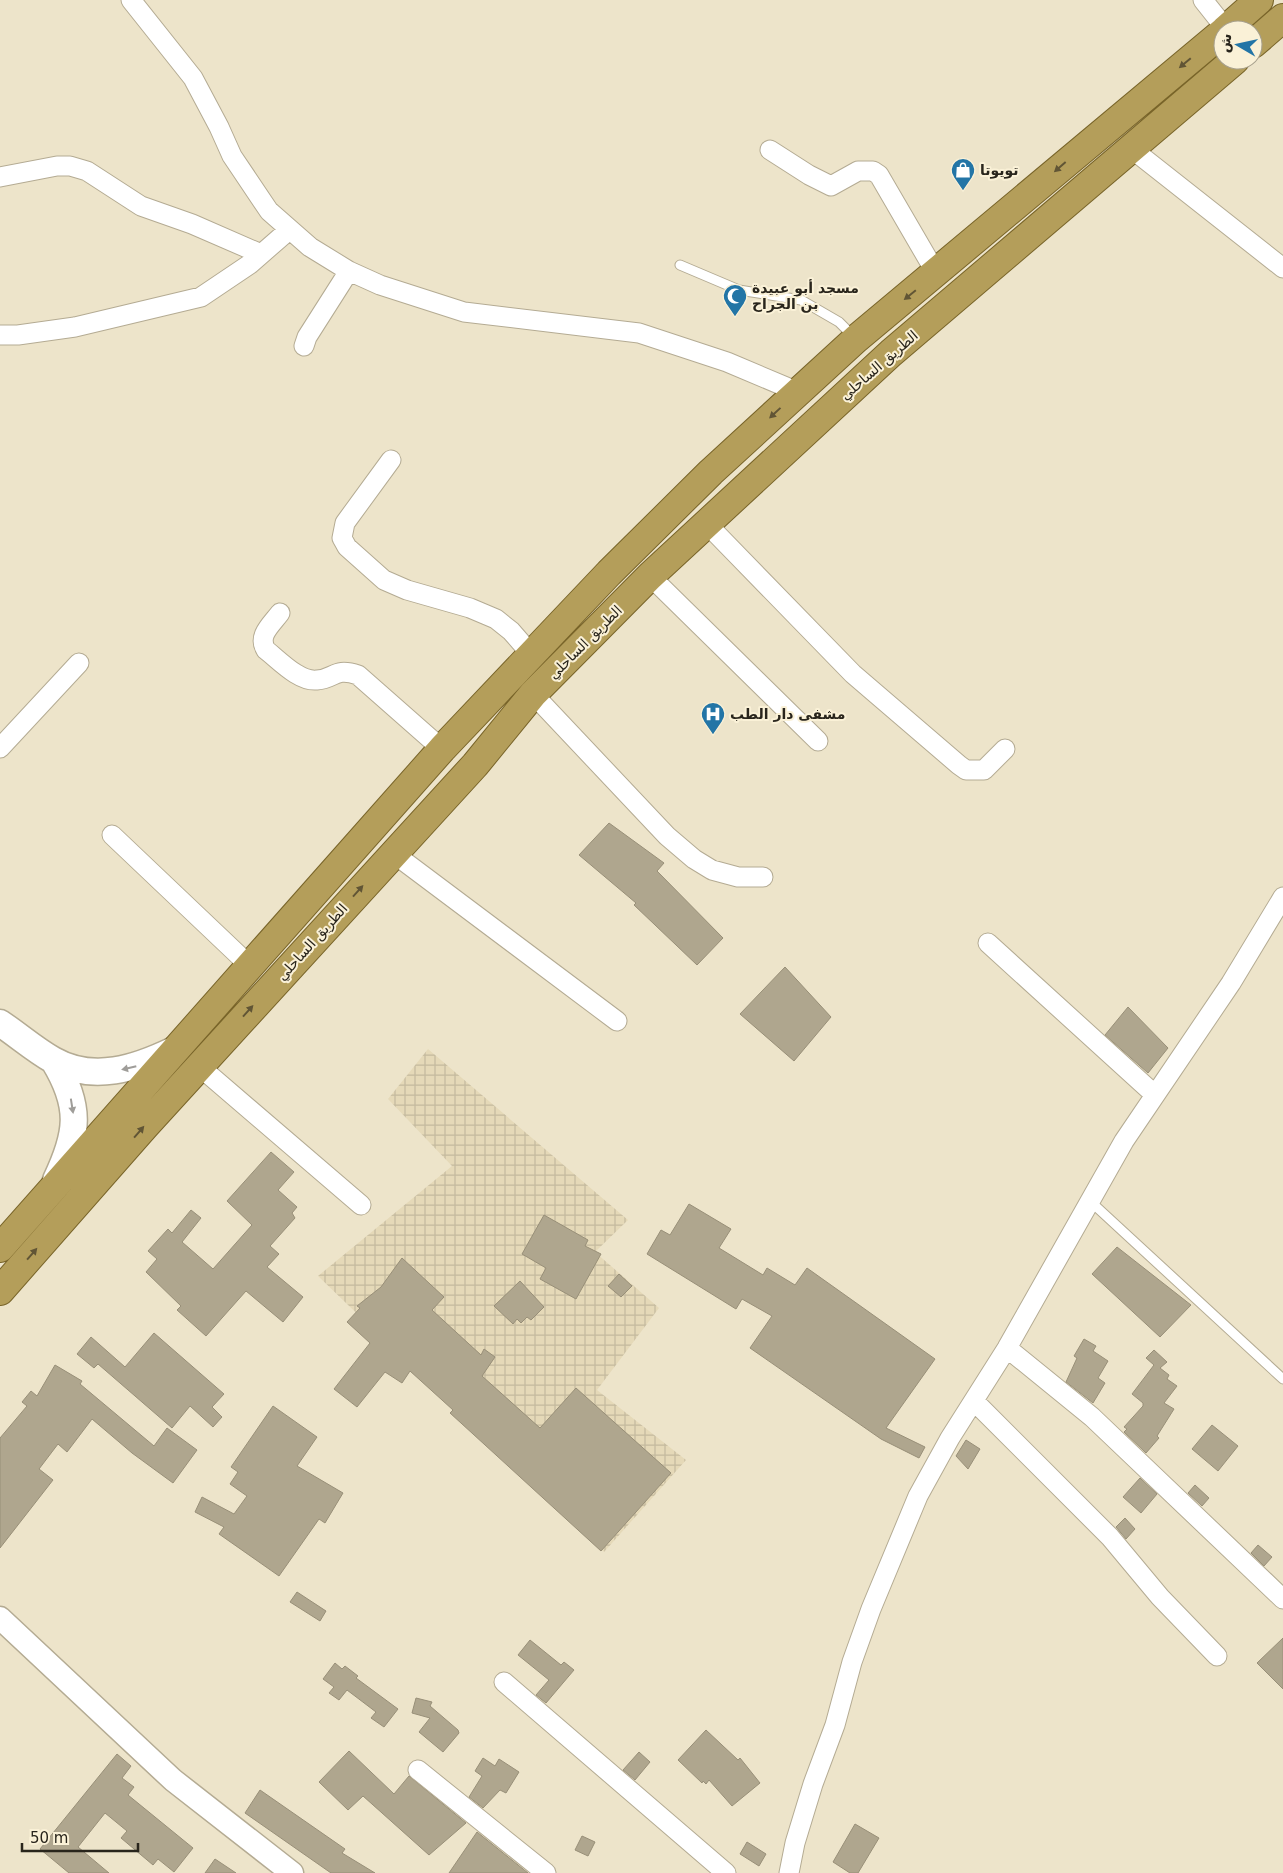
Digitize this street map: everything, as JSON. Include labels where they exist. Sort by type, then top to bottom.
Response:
[{"type":"highway","points":[[1236,20],[1259,0]]},
{"type":"highway","points":[[1263,35],[1283,18]]},
{"type":"highway","points":[[0,1248],[442,748],[531,654],[704,478],[856,339],[1213,40]]},
{"type":"highway","name":"الطريق الساحلي","points":[[0,1291],[199,1066],[475,765],[533,694],[650,576],[890,354],[1223,70]]},
{"type":"main road","points":[[0,1023],[54,1061],[93,1071],[133,1068],[174,1050]]},
{"type":"main road","points":[[53,1187],[70,1151],[74,1114],[64,1077],[54,1061]]},
{"type":"street","points":[[131,0],[193,78],[244,176],[268,211],[310,247],[348,271],[380,285],[464,312],[639,333],[727,362],[798,392]]},
{"type":"street","points":[[1203,0],[1218,20]]},
{"type":"street","points":[[1132,149],[1283,268]]},
{"type":"street","points":[[770,150],[809,175],[831,186],[858,171],[874,171],[936,273]]},
{"type":"street","points":[[0,178],[57,166],[70,166],[86,171],[140,206],[192,224],[261,254]]},
{"type":"street","points":[[0,335],[18,335],[74,327],[201,297],[261,254],[289,230]]},
{"type":"street","points":[[304,346],[307,337],[348,271]]},
{"type":"street","points":[[391,460],[345,523],[342,538],[347,547],[384,580],[407,590],[470,608],[496,619],[511,631],[531,654]]},
{"type":"street","points":[[706,523],[853,674],[959,765],[966,770],[984,770],[1005,750]]},
{"type":"street","points":[[650,576],[818,741]]},
{"type":"street","points":[[280,614],[262,638],[262,644],[266,650],[306,678],[317,680],[335,672],[347,671],[358,675],[442,748]]},
{"type":"street","points":[[0,748],[79,663]]},
{"type":"street","points":[[533,694],[667,836],[694,860],[712,870],[730,875],[763,877]]},
{"type":"street","points":[[112,835],[250,966]]},
{"type":"street","points":[[394,853],[617,1021]]},
{"type":"street","points":[[789,1873],[795,1843],[810,1793],[835,1725],[852,1662],[871,1609],[918,1496],[950,1438],[1007,1348],[1089,1200],[1154,1094],[1231,984],[1283,897]]},
{"type":"street","points":[[988,943],[1154,1094]]},
{"type":"street","points":[[199,1066],[361,1205]]},
{"type":"street","points":[[1007,1348],[1092,1418],[1283,1599]]},
{"type":"street","points":[[974,1401],[1110,1537],[1160,1597],[1217,1656]]},
{"type":"street","points":[[0,1618],[173,1780],[292,1873]]},
{"type":"street","points":[[504,1682],[726,1873]]},
{"type":"street","points":[[418,1770],[546,1873]]},
{"type":"lane","points":[[680,265],[739,290],[801,300],[839,322],[856,339]]},
{"type":"lane","points":[[1089,1200],[1283,1379]]},
{"type":"shaded area","points":[[428,1049],[628,1220],[595,1252],[659,1308],[597,1390],[686,1460],[604,1552],[318,1276],[452,1166],[388,1099]]},
{"type":"building","points":[[609,823],[664,863],[657,871],[723,938],[697,965],[634,905],[636,903],[579,855]]},
{"type":"building","points":[[785,967],[831,1017],[794,1061],[740,1014]]},
{"type":"building","points":[[1128,1007],[1168,1048],[1148,1073],[1105,1035]]},
{"type":"building","points":[[271,1152],[294,1172],[278,1190],[297,1207],[292,1213],[295,1218],[270,1246],[279,1254],[267,1267],[303,1297],[283,1322],[246,1291],[206,1336],[177,1310],[181,1306],[146,1272],[157,1259],[148,1251],[168,1229],[172,1233],[191,1210],[201,1218],[182,1242],[213,1269],[252,1225],[227,1201]]},
{"type":"building","points":[[689,1204],[731,1229],[719,1248],[763,1275],[767,1268],[795,1285],[807,1268],[935,1359],[886,1428],[925,1447],[919,1458],[881,1439],[750,1348],[772,1316],[742,1299],[736,1309],[647,1254],[661,1230],[670,1235]]},
{"type":"building","points":[[544,1215],[588,1240],[585,1246],[601,1254],[576,1299],[540,1279],[546,1268],[522,1254]]},
{"type":"building","points":[[1117,1247],[1191,1305],[1160,1337],[1092,1274]]},
{"type":"building","points":[[402,1258],[444,1297],[432,1310],[481,1355],[484,1349],[495,1357],[482,1376],[540,1428],[576,1388],[671,1473],[601,1551],[450,1413],[453,1410],[410,1371],[402,1383],[385,1372],[357,1407],[334,1389],[370,1343],[347,1322],[360,1308],[357,1306],[381,1287]]},
{"type":"building","points":[[619,1274],[632,1286],[621,1297],[608,1286]]},
{"type":"building","points":[[520,1281],[544,1307],[531,1320],[527,1317],[521,1323],[517,1319],[513,1324],[494,1306]]},
{"type":"building","points":[[154,1333],[224,1394],[212,1407],[222,1417],[213,1427],[190,1406],[172,1428],[98,1364],[94,1368],[77,1354],[91,1337],[125,1367]]},
{"type":"building","points":[[1084,1339],[1096,1346],[1093,1351],[1108,1361],[1098,1378],[1105,1383],[1093,1403],[1066,1382],[1077,1358],[1074,1356]]},
{"type":"building","points":[[1154,1350],[1167,1362],[1160,1368],[1169,1375],[1167,1379],[1177,1386],[1164,1403],[1174,1409],[1157,1436],[1159,1438],[1146,1453],[1124,1432],[1127,1429],[1124,1427],[1143,1406],[1143,1403],[1132,1394],[1154,1365],[1146,1358]]},
{"type":"building","points":[[55,1365],[82,1381],[80,1384],[154,1446],[167,1428],[197,1450],[173,1483],[132,1453],[92,1419],[67,1452],[58,1444],[39,1469],[53,1480],[0,1548],[0,1438],[27,1406],[22,1402],[31,1391],[37,1396]]},
{"type":"building","points":[[273,1406],[317,1437],[297,1466],[343,1493],[325,1523],[319,1519],[279,1576],[219,1534],[224,1527],[195,1512],[202,1497],[234,1514],[247,1496],[230,1484],[238,1472],[231,1467]]},
{"type":"building","points":[[1212,1425],[1238,1446],[1218,1471],[1192,1449]]},
{"type":"building","points":[[966,1440],[980,1449],[968,1469],[956,1456]]},
{"type":"building","points":[[1140,1478],[1157,1494],[1141,1513],[1123,1497]]},
{"type":"building","points":[[1195,1485],[1209,1498],[1202,1506],[1188,1493]]},
{"type":"building","points":[[1125,1518],[1135,1529],[1126,1539],[1116,1527]]},
{"type":"building","points":[[1258,1545],[1272,1557],[1264,1566],[1251,1553]]},
{"type":"building","points":[[297,1592],[326,1611],[320,1621],[290,1602]]},
{"type":"building","points":[[1283,1638],[1283,1689],[1257,1663]]},
{"type":"building","points":[[530,1640],[561,1665],[564,1662],[574,1670],[546,1703],[536,1695],[549,1680],[518,1655]]},
{"type":"building","points":[[335,1663],[342,1669],[345,1666],[358,1676],[356,1678],[398,1709],[384,1727],[371,1718],[376,1712],[347,1690],[339,1700],[329,1693],[334,1687],[323,1679]]},
{"type":"building","points":[[416,1698],[432,1702],[430,1706],[458,1730],[459,1733],[443,1752],[419,1732],[430,1718],[412,1713]]},
{"type":"building","points":[[706,1730],[738,1760],[740,1758],[760,1783],[732,1806],[709,1780],[706,1784],[703,1781],[702,1783],[678,1760]]},
{"type":"building","points":[[349,1751],[394,1794],[409,1776],[466,1823],[429,1855],[363,1796],[348,1810],[319,1782]]},
{"type":"building","points":[[639,1752],[650,1762],[635,1780],[623,1770]]},
{"type":"building","points":[[117,1754],[131,1766],[122,1778],[134,1787],[128,1795],[193,1848],[174,1872],[158,1859],[153,1865],[121,1838],[127,1831],[105,1813],[78,1847],[109,1873],[69,1873],[40,1849]]},
{"type":"building","points":[[483,1758],[495,1766],[499,1759],[519,1772],[506,1793],[500,1790],[483,1808],[469,1797],[482,1776],[475,1771]]},
{"type":"building","points":[[260,1790],[345,1849],[342,1853],[375,1873],[331,1873],[245,1813]]},
{"type":"building","points":[[855,1824],[879,1838],[858,1873],[850,1873],[833,1862]]},
{"type":"building","points":[[477,1832],[528,1873],[449,1873]]},
{"type":"building","points":[[582,1836],[595,1842],[588,1856],[575,1850]]},
{"type":"building","points":[[747,1842],[766,1854],[759,1866],[740,1854]]},
{"type":"building","points":[[215,1859],[236,1873],[205,1873]]},
{"type":"place","name":"تويوتا","points":[[963,191]]},
{"type":"place","name":"مسجد أبو عبيدة بن الجراح","points":[[735,317]]},
{"type":"place","name":"مشفى دار الطب","points":[[713,735]]}]
